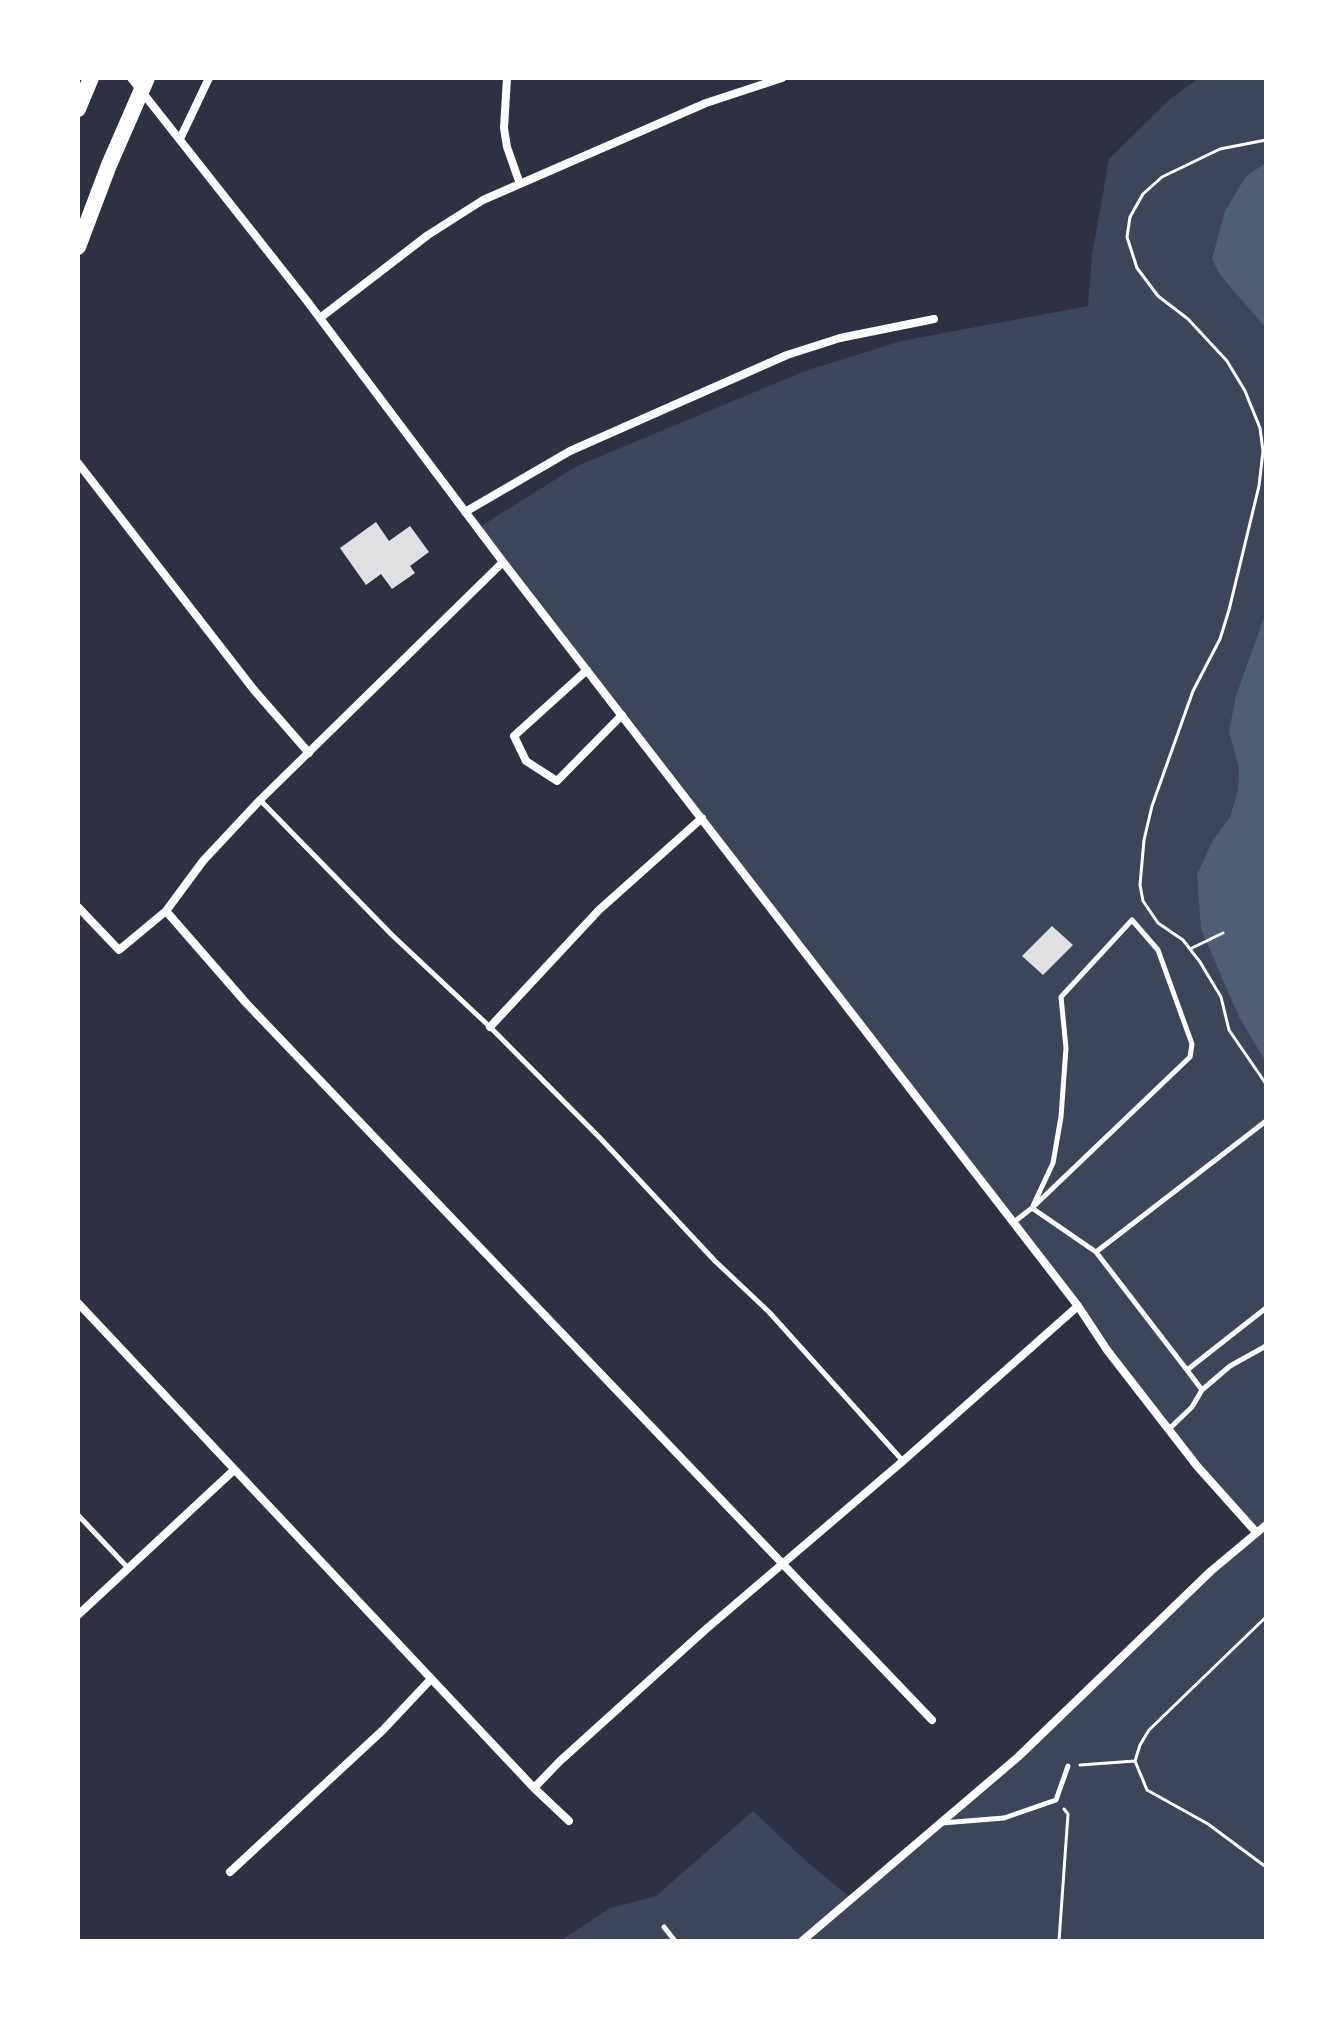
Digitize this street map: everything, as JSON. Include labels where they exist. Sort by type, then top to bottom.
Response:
[{"type":"main road","points":[[78,109],[91,78]]},
{"type":"main road","points":[[78,247],[140,82]]},
{"type":"street","points":[[180,139],[209,78]]},
{"type":"street","points":[[507,78],[504,128],[520,184]]},
{"type":"street","points":[[320,318],[446,222],[483,200],[706,103],[782,78]]},
{"type":"street","points":[[140,82],[180,139],[320,318],[503,562],[1078,1306],[1107,1350],[1197,1466],[1256,1532]]},
{"type":"street","points":[[465,512],[570,451],[787,355],[840,338],[934,319]]},
{"type":"street","points":[[78,463],[254,690],[309,753]]},
{"type":"street","points":[[78,907],[119,950],[166,911],[203,861],[260,800],[503,562]]},
{"type":"street","points":[[587,670],[514,736],[526,761],[557,781],[622,715]]},
{"type":"street","points":[[490,1027],[599,910],[702,818]]},
{"type":"street","points":[[166,911],[299,1059],[932,1720]]},
{"type":"street","points":[[78,1303],[534,1788],[569,1821]]},
{"type":"street","points":[[534,1788],[705,1630],[1078,1306]]},
{"type":"street","points":[[78,1615],[234,1470]]},
{"type":"street","points":[[802,1941],[1018,1757],[1211,1571],[1266,1525]]},
{"type":"street","points":[[230,1872],[383,1730],[431,1679]]},
{"type":"lane","points":[[260,800],[392,935],[490,1027],[601,1139],[715,1261],[769,1312],[903,1461]]},
{"type":"lane","points":[[1013,1223],[1032,1208],[1055,1189],[1190,1057],[1192,1044],[1158,950],[1132,920],[1061,997],[1066,1048],[1061,1117],[1053,1163],[1032,1208]]},
{"type":"lane","points":[[1096,1252],[1266,1121]]},
{"type":"lane","points":[[1032,1208],[1096,1252],[1202,1390]]},
{"type":"lane","points":[[1187,1370],[1266,1308]]},
{"type":"lane","points":[[1169,1429],[1192,1407],[1202,1390],[1230,1366],[1266,1346]]},
{"type":"lane","points":[[78,1515],[129,1569]]},
{"type":"lane","points":[[941,1824],[1004,1818],[1056,1800],[1068,1766]]},
{"type":"lane","points":[[664,1927],[675,1941]]},
{"type":"path","points":[[1266,140],[1220,149],[1162,177],[1143,194],[1130,217],[1127,237],[1137,268],[1158,296],[1188,319],[1227,361],[1245,391],[1260,428],[1263,451],[1259,486],[1229,610],[1220,639],[1193,691],[1152,806],[1144,840],[1140,885],[1143,901],[1158,923],[1183,940],[1221,997],[1229,1030],[1266,1084]]},
{"type":"path","points":[[1190,949],[1223,933]]},
{"type":"path","points":[[1266,1617],[1149,1730],[1135,1761],[1147,1790],[1208,1824],[1266,1867]]},
{"type":"path","points":[[1068,1766],[1135,1761]]},
{"type":"path","points":[[1056,1800],[1068,1814],[1059,1941]]},
{"type":"shaded area","points":[[1199,78],[1266,78],[1266,1941],[560,1941],[610,1908],[656,1896],[753,1811],[852,1899],[1018,1757],[1255,1532],[1197,1466],[478,528],[577,466],[805,371],[901,341],[1088,306],[1092,255],[1109,159],[1171,98]]},
{"type":"shaded area","points":[[1266,163],[1266,328],[1220,275],[1212,259],[1225,211],[1246,176]]},
{"type":"shaded area","points":[[1266,612],[1266,1062],[1239,1017],[1201,929],[1197,875],[1213,840],[1230,817],[1238,791],[1239,769],[1229,731],[1236,696]]},
{"type":"building","points":[[376,522],[389,541],[410,526],[429,552],[410,566],[415,573],[392,589],[381,574],[366,585],[340,548]]},
{"type":"building","points":[[1052,926],[1073,945],[1043,975],[1022,956]]}]
